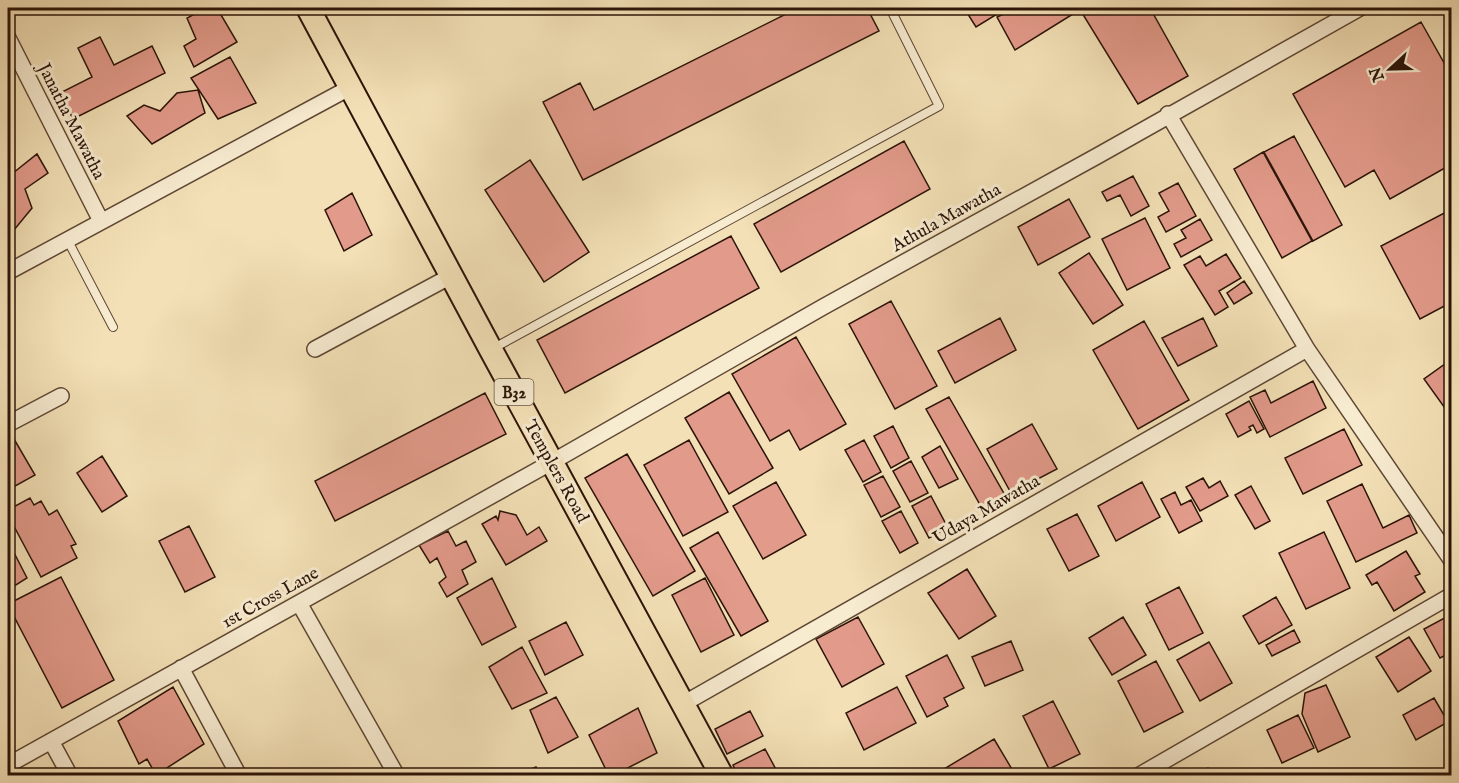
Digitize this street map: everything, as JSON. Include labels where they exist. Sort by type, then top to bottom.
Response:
[{"type":"main road","name":"Templers Road","points":[[316,13],[351,87],[451,276],[722,776]]},
{"type":"street","name":"Athula Mawatha","points":[[552,462],[823,307],[1360,8]]},
{"type":"street","name":"Janatha Mawatha","points":[[8,38],[102,221]]},
{"type":"street","points":[[8,272],[351,87]]},
{"type":"street","points":[[1168,114],[1307,349],[1452,561]]},
{"type":"street","points":[[315,349],[451,276]]},
{"type":"street","name":"Udaya Mawatha","points":[[684,704],[1307,349]]},
{"type":"street","points":[[8,424],[62,396]]},
{"type":"street","name":"1st Cross Lane","points":[[8,765],[552,462]]},
{"type":"street","points":[[1138,776],[1452,595]]},
{"type":"street","points":[[299,603],[397,776]]},
{"type":"street","points":[[181,669],[239,776]]},
{"type":"street","points":[[51,741],[70,776]]},
{"type":"lane","points":[[491,350],[939,106],[890,8]]},
{"type":"lane","points":[[67,239],[112,327]]},
{"type":"building","points":[[206,8],[217,8],[237,42],[194,67],[184,46],[196,39],[187,18]]},
{"type":"building","points":[[798,8],[867,8],[879,31],[583,180],[543,102],[580,83],[594,110]]},
{"type":"building","points":[[964,8],[1007,8],[976,27]]},
{"type":"building","points":[[1017,8],[1068,8],[1073,14],[1015,50],[997,17]]},
{"type":"building","points":[[1079,8],[1150,8],[1188,76],[1138,104]]},
{"type":"building","points":[[1421,22],[1452,77],[1452,164],[1390,199],[1374,170],[1345,187],[1293,94]]},
{"type":"building","points":[[100,37],[114,65],[152,46],[165,73],[73,119],[60,93],[92,77],[78,48]]},
{"type":"building","points":[[230,57],[256,103],[218,119],[191,78]]},
{"type":"building","points":[[198,90],[205,113],[152,144],[127,116],[144,105],[160,111],[177,93]]},
{"type":"building","points":[[1294,136],[1342,225],[1313,241],[1264,152]]},
{"type":"building","points":[[904,141],[930,189],[781,272],[754,224]]},
{"type":"building","points":[[1263,152],[1312,241],[1282,258],[1234,169]]},
{"type":"building","points":[[37,154],[48,173],[25,189],[32,208],[14,230],[8,219],[8,177]]},
{"type":"building","points":[[530,160],[589,252],[544,282],[485,190]]},
{"type":"building","points":[[1133,176],[1149,206],[1131,216],[1120,195],[1107,201],[1102,192]]},
{"type":"building","points":[[1178,183],[1196,216],[1166,232],[1158,217],[1169,211],[1159,193]]},
{"type":"building","points":[[352,193],[372,235],[344,251],[325,210]]},
{"type":"building","points":[[1069,199],[1090,237],[1038,265],[1018,227]]},
{"type":"building","points":[[1452,209],[1452,302],[1420,319],[1381,246]]},
{"type":"building","points":[[1145,218],[1170,268],[1127,290],[1102,239]]},
{"type":"building","points":[[1200,219],[1212,240],[1181,257],[1174,244],[1186,238],[1181,230]]},
{"type":"building","points":[[731,236],[759,288],[565,393],[537,340]]},
{"type":"building","points":[[1089,253],[1123,305],[1093,324],[1059,273]]},
{"type":"building","points":[[1226,254],[1241,278],[1219,291],[1228,307],[1215,315],[1184,265],[1200,256],[1206,266]]},
{"type":"building","points":[[1244,281],[1252,293],[1234,304],[1227,293]]},
{"type":"building","points":[[891,301],[937,386],[895,409],[849,324]]},
{"type":"building","points":[[1000,318],[1016,350],[955,383],[938,351]]},
{"type":"building","points":[[1203,318],[1217,346],[1178,366],[1162,338]]},
{"type":"building","points":[[1144,321],[1189,400],[1138,429],[1093,350]]},
{"type":"building","points":[[796,337],[846,424],[800,450],[789,430],[770,441],[732,374]]},
{"type":"building","points":[[1452,359],[1452,418],[1424,379]]},
{"type":"building","points":[[1313,381],[1326,408],[1270,437],[1250,397],[1265,390],[1271,403]]},
{"type":"building","points":[[729,392],[773,468],[729,494],[685,418]]},
{"type":"building","points":[[485,393],[506,434],[335,521],[315,481]]},
{"type":"building","points":[[949,397],[1006,497],[983,510],[926,409]]},
{"type":"building","points":[[1249,401],[1264,429],[1257,433],[1253,425],[1249,427],[1251,430],[1238,437],[1226,414]]},
{"type":"building","points":[[1032,424],[1057,469],[1011,493],[987,449]]},
{"type":"building","points":[[893,426],[909,458],[891,468],[874,436]]},
{"type":"building","points":[[1344,429],[1362,465],[1303,494],[1285,458]]},
{"type":"building","points":[[14,439],[35,475],[8,490],[8,443]]},
{"type":"building","points":[[689,440],[728,512],[683,536],[644,465]]},
{"type":"building","points":[[864,440],[881,472],[863,482],[845,450]]},
{"type":"building","points":[[940,446],[958,479],[939,488],[922,457]]},
{"type":"building","points":[[627,454],[695,571],[653,596],[585,478]]},
{"type":"building","points":[[102,456],[127,496],[102,512],[77,473]]},
{"type":"building","points":[[911,461],[928,493],[910,502],[893,471]]},
{"type":"building","points":[[883,476],[900,507],[881,517],[864,485]]},
{"type":"building","points":[[1203,478],[1209,488],[1220,481],[1228,496],[1200,511],[1186,487]]},
{"type":"building","points":[[776,482],[806,535],[763,559],[733,506]]},
{"type":"building","points":[[1142,482],[1160,517],[1116,541],[1098,506]]},
{"type":"building","points":[[1362,484],[1383,528],[1409,515],[1417,533],[1356,562],[1327,501]]},
{"type":"building","points":[[1251,486],[1270,521],[1255,529],[1235,495]]},
{"type":"building","points":[[1175,492],[1181,505],[1191,500],[1202,521],[1179,533],[1161,499]]},
{"type":"building","points":[[931,496],[948,528],[929,538],[912,506]]},
{"type":"building","points":[[30,498],[34,505],[41,501],[49,515],[57,510],[76,544],[71,546],[77,558],[41,577],[8,515],[8,510]]},
{"type":"building","points":[[500,511],[516,515],[527,535],[539,527],[547,541],[506,565],[482,524],[496,516],[498,520]]},
{"type":"building","points":[[901,511],[918,543],[900,553],[882,521]]},
{"type":"building","points":[[1077,514],[1099,556],[1069,571],[1047,529]]},
{"type":"building","points":[[189,526],[215,577],[185,592],[159,541]]},
{"type":"building","points":[[448,531],[456,546],[466,541],[476,562],[462,570],[468,584],[447,597],[439,583],[446,577],[437,558],[430,563],[419,545]]},
{"type":"building","points":[[718,532],[768,621],[741,636],[690,548]]},
{"type":"building","points":[[1324,532],[1350,588],[1306,609],[1279,553]]},
{"type":"building","points":[[8,541],[27,578],[8,590]]},
{"type":"building","points":[[1406,551],[1420,574],[1415,576],[1425,592],[1394,611],[1377,582],[1372,585],[1366,575]]},
{"type":"building","points":[[967,569],[996,616],[959,639],[928,593]]},
{"type":"building","points":[[61,577],[114,680],[62,708],[8,605]]},
{"type":"building","points":[[492,578],[516,627],[482,645],[457,598]]},
{"type":"building","points":[[705,578],[734,635],[701,652],[672,595]]},
{"type":"building","points":[[1179,587],[1203,633],[1169,650],[1146,604]]},
{"type":"building","points":[[1276,597],[1292,625],[1259,644],[1243,616]]},
{"type":"building","points":[[1452,614],[1452,652],[1440,658],[1424,629]]},
{"type":"building","points":[[858,617],[884,664],[842,687],[816,639]]},
{"type":"building","points":[[1123,617],[1146,655],[1112,675],[1089,638]]},
{"type":"building","points":[[566,622],[583,655],[545,675],[529,641]]},
{"type":"building","points":[[1294,630],[1300,642],[1272,656],[1266,645]]},
{"type":"building","points":[[1409,637],[1431,671],[1398,692],[1376,657]]},
{"type":"building","points":[[1011,641],[1023,670],[985,686],[972,657]]},
{"type":"building","points":[[1209,642],[1232,683],[1200,701],[1177,660]]},
{"type":"building","points":[[522,647],[547,693],[512,709],[489,667]]},
{"type":"building","points":[[947,655],[964,688],[944,698],[948,706],[927,717],[906,676]]},
{"type":"building","points":[[1156,661],[1183,712],[1144,732],[1118,681]]},
{"type":"building","points":[[1326,685],[1350,737],[1318,752],[1302,714],[1305,693]]},
{"type":"building","points":[[173,687],[204,744],[156,775],[147,759],[139,764],[118,721]]},
{"type":"building","points":[[897,687],[916,723],[864,750],[846,713]]},
{"type":"building","points":[[556,697],[578,737],[548,753],[530,710]]},
{"type":"building","points":[[1434,698],[1448,722],[1416,740],[1403,715]]},
{"type":"building","points":[[1053,701],[1080,754],[1049,769],[1023,716]]},
{"type":"building","points":[[638,708],[657,753],[609,776],[589,735]]},
{"type":"building","points":[[750,711],[763,736],[727,754],[715,729]]},
{"type":"building","points":[[1298,715],[1314,748],[1282,763],[1267,730]]},
{"type":"building","points":[[994,739],[1016,776],[948,776],[944,769]]},
{"type":"building","points":[[765,749],[779,775],[790,770],[793,776],[738,776],[733,765]]},
{"type":"building","points":[[536,767],[540,776],[514,776]]},
{"type":"building","points":[[1208,768],[1210,772],[1216,769],[1219,776],[1199,776],[1198,773]]}]
